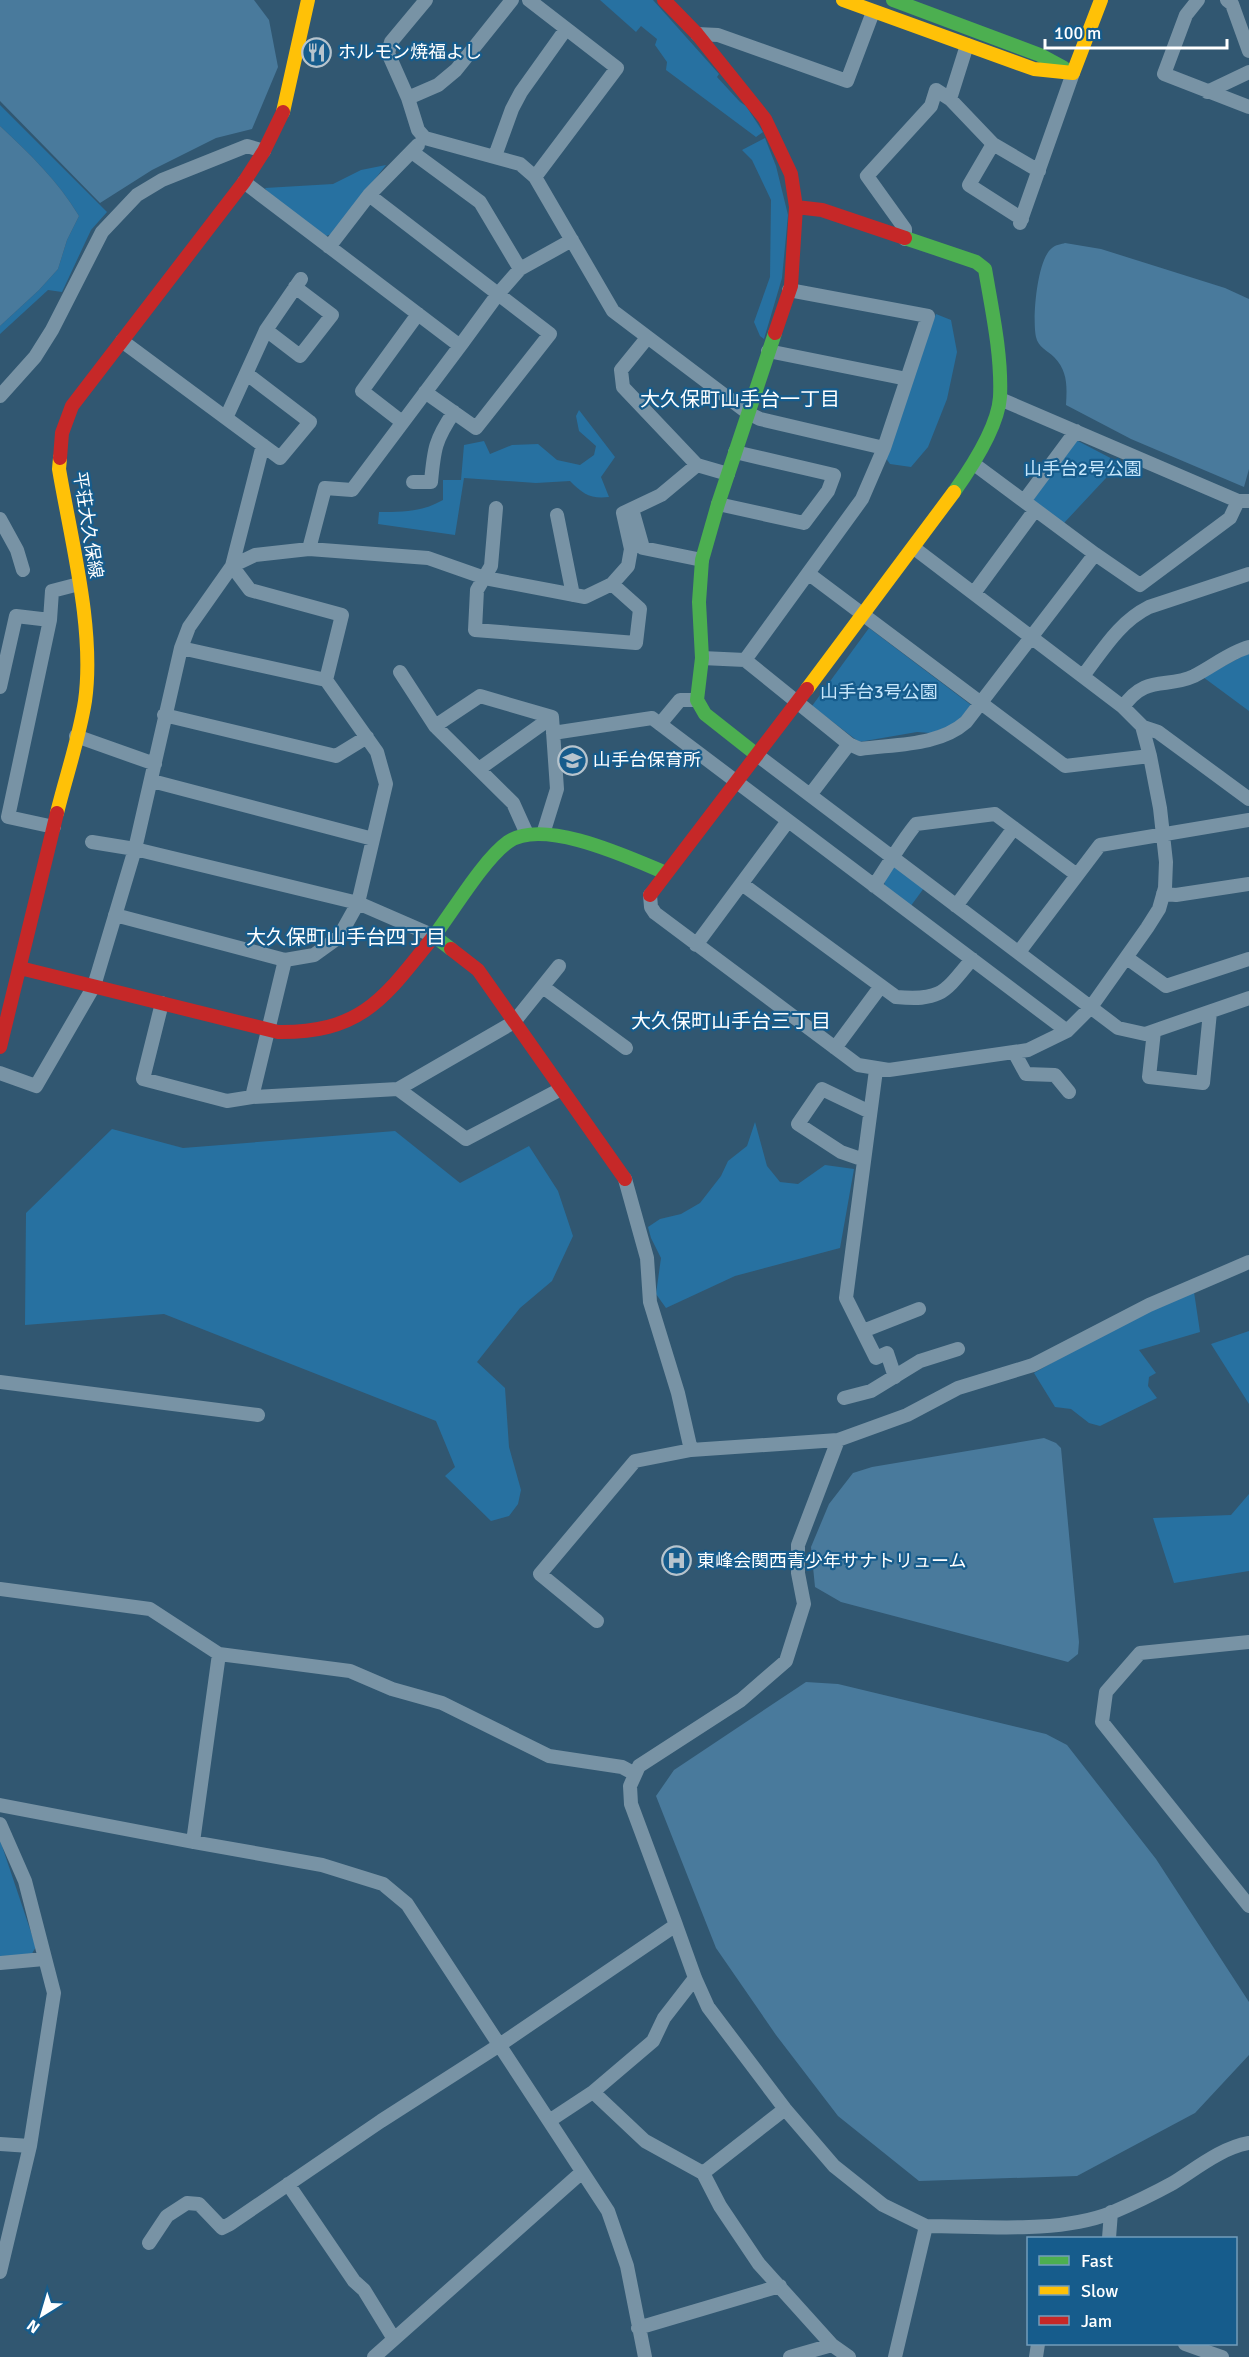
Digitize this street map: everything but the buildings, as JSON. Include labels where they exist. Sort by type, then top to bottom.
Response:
[{"type":"street","name":"平荘大久保線","points":[[0,1047],[85,701],[87,645],[59,469],[62,433],[72,406],[244,182],[264,151],[284,110],[308,0]]},
{"type":"street","points":[[426,0],[391,42],[388,54],[408,98],[418,130],[425,138],[432,142],[520,164],[535,177],[613,310],[748,413],[760,419],[884,448]]},
{"type":"street","points":[[408,98],[438,85],[456,70],[512,0]]},
{"type":"street","points":[[529,0],[617,68],[535,177]]},
{"type":"street","points":[[664,0],[697,34],[765,119],[791,174],[796,207],[796,230],[789,290],[718,504],[702,560],[699,602],[702,658],[697,700],[705,714],[1118,1028],[1145,1034],[1245,1002]]},
{"type":"street","points":[[843,0],[1034,69],[1073,73]]},
{"type":"street","points":[[893,0],[1040,55],[1073,73]]},
{"type":"street","points":[[993,144],[969,185],[1021,221],[1101,0]]},
{"type":"street","points":[[1198,0],[1186,15],[1164,74],[1249,107]]},
{"type":"street","points":[[1227,0],[1232,4],[1249,51]]},
{"type":"street","points":[[697,34],[718,35],[847,81],[873,12]]},
{"type":"street","points":[[495,156],[512,109],[521,92],[566,29]]},
{"type":"street","points":[[950,99],[967,45]]},
{"type":"street","points":[[1207,92],[1249,72]]},
{"type":"street","points":[[905,239],[905,229],[867,176],[931,106],[936,90],[950,99],[993,144],[1039,171]]},
{"type":"street","points":[[329,247],[369,195],[425,138]]},
{"type":"street","points":[[0,396],[35,357],[52,330],[102,232],[137,195],[162,180],[247,146],[264,151]]},
{"type":"street","points":[[412,152],[480,202],[520,269]]},
{"type":"street","points":[[244,182],[460,346]]},
{"type":"street","points":[[369,195],[550,334],[476,428],[425,392]]},
{"type":"street","points":[[796,207],[822,210],[976,262],[985,269],[996,335],[1000,399],[991,428],[974,464],[914,548],[650,895],[651,907],[655,914],[858,1065],[876,1070],[889,1070],[1014,1052],[1037,1046],[1067,1031],[1091,1007],[1159,909],[1167,862],[1150,756],[1142,726]]},
{"type":"street","points":[[309,549],[325,488],[352,490],[498,294],[520,269],[572,240]]},
{"type":"street","points":[[226,417],[266,330],[298,283],[332,315],[300,356],[266,330]]},
{"type":"street","points":[[745,660],[861,499],[884,448],[928,316],[789,290]]},
{"type":"street","points":[[402,422],[362,391],[418,314]]},
{"type":"street","points":[[647,338],[621,370],[623,387],[697,465],[728,474]]},
{"type":"street","points":[[122,341],[280,458],[310,422],[247,374]]},
{"type":"street","points":[[768,351],[907,379]]},
{"type":"street","points":[[974,464],[1140,585],[1230,518],[1244,501],[1000,399]]},
{"type":"street","points":[[413,482],[431,482],[434,446],[454,412]]},
{"type":"street","points":[[974,593],[1076,431]]},
{"type":"street","points":[[0,1073],[36,1086],[94,986],[135,849],[181,648],[189,627],[232,566],[263,445]]},
{"type":"street","points":[[718,504],[804,523],[828,491],[834,475],[735,452]]},
{"type":"street","points":[[232,566],[255,555],[309,549],[428,558],[485,578],[537,586],[585,597],[612,584],[628,566],[631,549],[623,513],[661,495],[697,465]]},
{"type":"street","points":[[496,508],[491,566],[477,590],[475,630],[636,643],[640,609],[612,584]]},
{"type":"street","points":[[632,508],[643,548],[702,560]]},
{"type":"street","points":[[556,515],[573,595]]},
{"type":"street","points":[[0,519],[17,550],[23,570]]},
{"type":"street","points":[[914,548],[1123,707],[1142,726],[1158,732],[1249,799]]},
{"type":"street","points":[[702,658],[745,660],[849,744],[860,749],[939,739],[954,732],[966,722],[1095,554]]},
{"type":"street","points":[[232,566],[250,590],[342,615],[326,680]]},
{"type":"street","points":[[808,574],[1065,766],[1150,756]]},
{"type":"street","points":[[1083,676],[1122,625],[1135,614],[1149,607],[1249,574]]},
{"type":"street","points":[[54,827],[8,817],[50,620],[52,591],[79,584]]},
{"type":"street","points":[[0,687],[16,616],[50,620]]},
{"type":"street","points":[[1123,707],[1133,693],[1141,689],[1150,685],[1192,677],[1249,647]]},
{"type":"street","points":[[115,915],[285,960],[314,955],[339,937],[358,903],[386,784],[377,752],[367,737],[326,680],[181,648]]},
{"type":"street","points":[[400,672],[435,726],[513,803],[527,834]]},
{"type":"street","points":[[435,726],[480,696],[552,717]]},
{"type":"street","points":[[660,724],[680,700],[697,700]]},
{"type":"street","points":[[164,715],[336,756],[367,737]]},
{"type":"street","points":[[543,834],[556,789],[552,717]]},
{"type":"street","points":[[479,769],[552,717]]},
{"type":"street","points":[[553,733],[652,717],[1067,1031]]},
{"type":"street","points":[[76,736],[155,764]]},
{"type":"street","points":[[810,795],[849,744]]},
{"type":"street","points":[[152,781],[373,839]]},
{"type":"street","points":[[874,886],[898,847],[916,824],[995,814],[1077,875]]},
{"type":"street","points":[[1019,952],[1100,844],[1249,820]]},
{"type":"street","points":[[696,945],[788,821]]},
{"type":"street","points":[[956,906],[1014,828]]},
{"type":"street","points":[[20,968],[268,1030],[313,1032],[340,1025],[386,997],[493,856],[503,845],[515,838],[527,834],[543,834],[607,851],[666,873]]},
{"type":"street","points":[[92,842],[135,849],[358,903],[434,936],[478,970],[625,1179],[647,1258],[650,1302],[678,1393],[691,1450]]},
{"type":"street","points":[[742,884],[896,997],[922,999],[946,990],[972,959]]},
{"type":"street","points":[[1163,894],[1176,895],[1249,885]]},
{"type":"street","points":[[1127,958],[1166,986],[1249,959]]},
{"type":"street","points":[[252,1097],[285,960]]},
{"type":"street","points":[[162,1003],[143,1079],[227,1101],[252,1097],[398,1089],[514,1022],[559,966]]},
{"type":"street","points":[[835,1048],[881,986]]},
{"type":"street","points":[[543,987],[626,1048]]},
{"type":"street","points":[[1154,1031],[1149,1077],[1203,1083],[1209,1012]]},
{"type":"street","points":[[1014,1052],[1026,1074],[1055,1076],[1069,1092]]},
{"type":"street","points":[[876,1070],[846,1298],[876,1358],[888,1353],[895,1377]]},
{"type":"street","points":[[398,1089],[466,1139],[561,1089]]},
{"type":"street","points":[[864,1160],[841,1152],[798,1124],[822,1089],[870,1112]]},
{"type":"street","points":[[597,1621],[540,1574],[635,1461],[691,1450],[838,1440],[907,1415],[958,1388],[1033,1365],[1149,1305],[1249,1262]]},
{"type":"street","points":[[863,1331],[919,1309]]},
{"type":"street","points":[[844,1398],[871,1391],[920,1361],[958,1349]]},
{"type":"street","points":[[0,1382],[258,1415]]},
{"type":"street","points":[[838,1440],[798,1545],[798,1573],[804,1605],[786,1660],[741,1700],[639,1766],[630,1786],[631,1804],[708,2007],[785,2109],[834,2166],[883,2205],[926,2226],[1022,2226],[1078,2223],[1112,2212],[1170,2184],[1233,2146],[1249,2143]]},
{"type":"street","points":[[0,1589],[150,1609],[219,1654],[350,1671],[392,1689],[442,1703],[549,1756],[622,1767],[635,1774]]},
{"type":"street","points":[[1249,1642],[1140,1653],[1106,1692],[1102,1722],[1249,1905]]},
{"type":"street","points":[[193,1842],[219,1654]]},
{"type":"street","points":[[0,1805],[322,1865],[383,1884],[408,1904],[498,2046],[608,2211],[627,2266],[645,2357]]},
{"type":"street","points":[[0,1824],[25,1881],[54,1993],[30,2146],[0,2268]]},
{"type":"street","points":[[149,2242],[167,2216],[187,2203],[199,2204],[222,2228],[498,2046],[676,1925]]},
{"type":"street","points":[[0,1963],[44,1959]]},
{"type":"street","points":[[549,2121],[592,2092],[653,2041],[664,2018],[695,1977]]},
{"type":"street","points":[[592,2092],[645,2140],[702,2173],[720,2206],[759,2264],[832,2346],[849,2357]]},
{"type":"street","points":[[702,2173],[785,2109]]},
{"type":"street","points":[[0,2144],[30,2146]]},
{"type":"street","points":[[374,2357],[582,2172]]},
{"type":"street","points":[[288,2184],[354,2281],[364,2290],[394,2339]]},
{"type":"street","points":[[0,2208],[14,2211]]},
{"type":"street","points":[[1109,2237],[1112,2212]]},
{"type":"street","points":[[895,2357],[926,2226]]},
{"type":"street","points":[[638,2328],[780,2286]]},
{"type":"street","points":[[1190,2345],[1222,2357]]},
{"type":"street","points":[[790,2357],[832,2346]]},
{"type":"green space","points":[[600,0],[653,0],[719,74],[717,77],[746,106],[763,132],[756,137],[666,70],[667,62],[655,45],[657,39],[641,26],[636,32]]},
{"type":"green space","points":[[0,105],[107,212],[91,230],[62,292],[48,290],[0,334],[0,326],[58,269],[67,240],[79,216],[53,180],[0,126]]},
{"type":"green space","points":[[765,138],[776,166],[788,215],[782,278],[764,339],[760,336],[754,322],[770,277],[771,200],[752,160],[742,150]]},
{"type":"green space","points":[[386,165],[332,234],[326,236],[269,194],[265,188],[333,184],[361,170]]},
{"type":"green space","points":[[936,314],[951,320],[957,352],[947,399],[928,447],[911,467],[890,464],[885,457],[912,372]]},
{"type":"green space","points":[[579,410],[615,457],[601,477],[609,497],[587,495],[570,481],[536,483],[464,478],[455,535],[378,524],[379,512],[420,509],[443,500],[443,480],[461,480],[464,445],[484,441],[490,454],[512,445],[538,444],[557,460],[580,465],[594,455],[596,446],[579,431],[576,416]]},
{"type":"green space","name":"山手台2号公園","points":[[1076,440],[1120,463],[1064,523],[1031,499]]},
{"type":"green space","name":"山手台3号公園","points":[[869,628],[971,705],[959,720],[931,733],[917,732],[859,742],[812,706]]},
{"type":"green space","points":[[1249,653],[1249,711],[1203,677]]},
{"type":"green space","points":[[895,865],[924,888],[910,907],[885,888],[884,879]]},
{"type":"green space","points":[[755,1122],[767,1166],[780,1182],[798,1184],[825,1165],[854,1169],[840,1248],[735,1276],[666,1308],[656,1294],[661,1258],[648,1227],[660,1219],[681,1214],[700,1203],[721,1176],[728,1161],[747,1146]]},
{"type":"green space","points":[[112,1129],[183,1148],[395,1131],[460,1183],[529,1146],[558,1191],[573,1236],[552,1281],[520,1308],[477,1362],[505,1388],[509,1447],[521,1490],[518,1504],[509,1516],[491,1521],[445,1476],[455,1467],[436,1421],[164,1314],[25,1325],[26,1213]]},
{"type":"green space","points":[[1194,1292],[1200,1332],[1139,1350],[1156,1373],[1149,1377],[1148,1386],[1157,1398],[1100,1426],[1089,1423],[1071,1409],[1055,1407],[1034,1373],[1112,1330]]},
{"type":"green space","points":[[1249,1331],[1249,1404],[1211,1344]]},
{"type":"green space","points":[[1249,1494],[1249,1571],[1174,1583],[1153,1518],[1231,1515]]},
{"type":"green space","points":[[0,1840],[36,1947],[31,1955],[0,1956]]},
{"type":"shaded area","points":[[0,0],[254,0],[269,20],[278,67],[252,129],[216,138],[152,170],[100,203],[0,101]]},
{"type":"shaded area","points":[[0,126],[53,180],[79,216],[67,240],[58,269],[0,326]]},
{"type":"shaded area","points":[[1065,243],[1101,249],[1225,288],[1249,299],[1249,469],[1244,487],[1131,439],[1066,405],[1066,386],[1062,368],[1059,362],[1041,346],[1036,337],[1035,328],[1037,290],[1043,264],[1052,248]]},
{"type":"shaded area","points":[[1044,1438],[1061,1448],[1079,1642],[1078,1654],[1068,1662],[841,1602],[815,1587],[811,1547],[829,1504],[853,1473],[872,1467]]},
{"type":"shaded area","points":[[806,1682],[838,1684],[1046,1734],[1067,1745],[1156,1859],[1249,2002],[1249,2055],[1195,2113],[1077,2176],[919,2181],[838,2116],[776,2035],[716,1948],[656,1796],[674,1770]]},
{"type":"traffic: fast","points":[[893,0],[1040,55],[1064,68]]},
{"type":"traffic: fast","points":[[905,238],[976,262],[985,269],[998,349],[1000,397],[989,434],[954,492]]},
{"type":"traffic: fast","points":[[757,755],[705,714],[697,700],[702,658],[699,602],[702,560],[718,504],[775,333]]},
{"type":"traffic: fast","points":[[451,949],[434,936],[489,860],[508,842],[523,836],[542,834],[564,837],[609,850],[666,873]]},
{"type":"traffic: slow","points":[[283,112],[308,0]]},
{"type":"traffic: slow","points":[[843,0],[1034,69],[1073,73]]},
{"type":"traffic: slow","points":[[1073,73],[1101,0]]},
{"type":"traffic: slow","points":[[57,813],[76,743],[85,701],[87,674],[84,615],[59,469],[60,458]]},
{"type":"traffic: slow","points":[[807,689],[954,492]]},
{"type":"traffic: jam","points":[[664,0],[697,34],[765,119],[791,174],[796,207],[791,286],[775,333]]},
{"type":"traffic: jam","points":[[60,458],[62,433],[72,406],[244,182],[264,151],[283,112]]},
{"type":"traffic: jam","points":[[796,207],[822,210],[905,238]]},
{"type":"traffic: jam","points":[[650,895],[807,689]]},
{"type":"traffic: jam","points":[[0,1047],[57,813]]},
{"type":"traffic: jam","points":[[20,968],[278,1032],[307,1031],[331,1026],[352,1018],[370,1007],[401,977],[434,936]]},
{"type":"traffic: jam","points":[[451,949],[478,970],[625,1179]]},
{"type":"place","name":"ホルモン焼福よし","points":[[317,52]]},
{"type":"place","name":"山手台保育所","points":[[572,760]]},
{"type":"place","name":"東峰会関西青少年サナトリューム","points":[[676,1561]]},
{"type":"district","name":"大久保町山手台一丁目","points":[[740,399]]},
{"type":"district","name":"大久保町山手台四丁目","points":[[346,937]]},
{"type":"district","name":"大久保町山手台三丁目","points":[[731,1021]]}]
